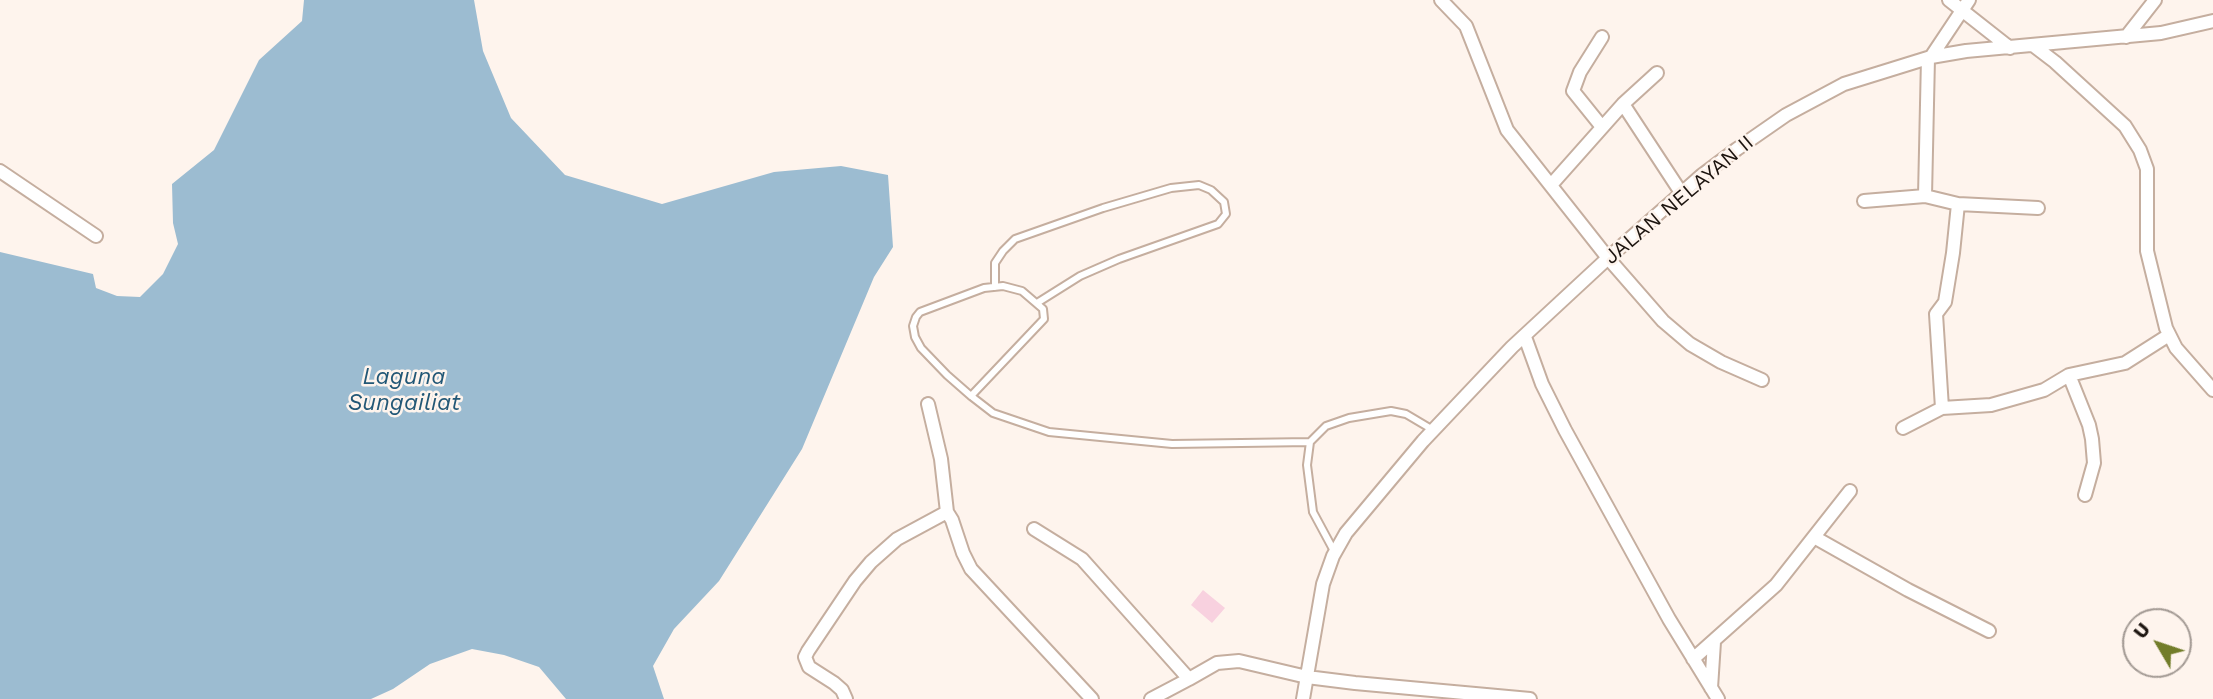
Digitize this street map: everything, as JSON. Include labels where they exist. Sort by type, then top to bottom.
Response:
[{"type":"street","points":[[1441,0],[1466,26],[1490,93],[1507,130],[1608,258],[1663,321],[1689,344],[1762,380]]},
{"type":"street","points":[[1949,0],[1966,5],[2010,48]]},
{"type":"street","points":[[2126,37],[2155,0]]},
{"type":"street","points":[[1925,196],[1929,57],[1966,5]]},
{"type":"street","name":"JALAN NELAYAN II","points":[[1303,699],[1323,584],[1335,552],[1346,533],[1372,500],[1433,430],[1519,342],[1608,258],[1737,149],[1786,115],[1844,84],[1929,57],[2161,33],[2213,21]]},
{"type":"street","points":[[1602,37],[1580,72],[1573,91],[1602,127]]},
{"type":"street","points":[[2034,47],[2055,62],[2125,127],[2140,150],[2147,169],[2147,251],[2155,289],[2169,335],[2176,348],[2213,390]]},
{"type":"street","points":[[1551,185],[1623,104],[1657,73]]},
{"type":"street","points":[[1623,104],[1682,194]]},
{"type":"street","points":[[0,171],[96,236]]},
{"type":"street","points":[[1864,201],[1925,196],[1958,204],[2038,208]]},
{"type":"street","points":[[1942,408],[1936,314],[1945,302],[1958,204]]},
{"type":"street","points":[[1903,428],[1942,408],[1991,405],[2044,390],[2069,375],[2124,363],[2169,335]]},
{"type":"street","points":[[1519,342],[1565,430],[1715,694]]},
{"type":"street","points":[[2069,375],[2092,439],[2094,463],[2085,495]]},
{"type":"street","points":[[928,404],[941,459],[947,513],[971,569],[1092,699]]},
{"type":"street","points":[[1693,659],[1776,584],[1850,491]]},
{"type":"street","points":[[846,699],[842,690],[834,683],[809,667],[805,657],[808,651],[871,562],[897,539],[947,513]]},
{"type":"street","points":[[1034,529],[1082,559],[1189,679]]},
{"type":"street","points":[[1814,537],[1908,590],[1989,631]]},
{"type":"street","points":[[1714,642],[1715,694]]},
{"type":"street","points":[[1151,699],[1217,663],[1239,661],[1307,677],[1478,696],[1531,699]]},
{"type":"lane","points":[[995,287],[995,263],[1015,239],[1103,208],[1171,188],[1199,185],[1211,190],[1224,202],[1226,214],[1218,223],[1080,276],[1037,303]]},
{"type":"lane","points":[[971,396],[1042,324],[1045,314],[1037,303],[1022,291],[1003,286],[984,288],[920,312],[914,320],[913,331],[921,348],[971,396],[993,413],[1049,432],[1172,444],[1310,442]]},
{"type":"lane","points":[[1335,552],[1313,512],[1307,465],[1310,442],[1326,426],[1349,418],[1391,411],[1406,414],[1433,430]]},
{"type":"water","name":"Laguna Sungailiat","points":[[304,0],[474,0],[483,51],[511,118],[565,175],[662,204],[774,172],[841,166],[888,175],[893,247],[874,277],[802,449],[719,581],[674,629],[653,666],[664,699],[566,699],[539,667],[504,655],[472,649],[430,664],[393,689],[371,699],[0,699],[0,252],[93,274],[96,288],[117,296],[140,297],[163,274],[178,244],[173,223],[172,184],[214,150],[259,60],[302,21]]},
{"type":"building","points":[[1203,590],[1225,608],[1212,623],[1191,605]]}]
